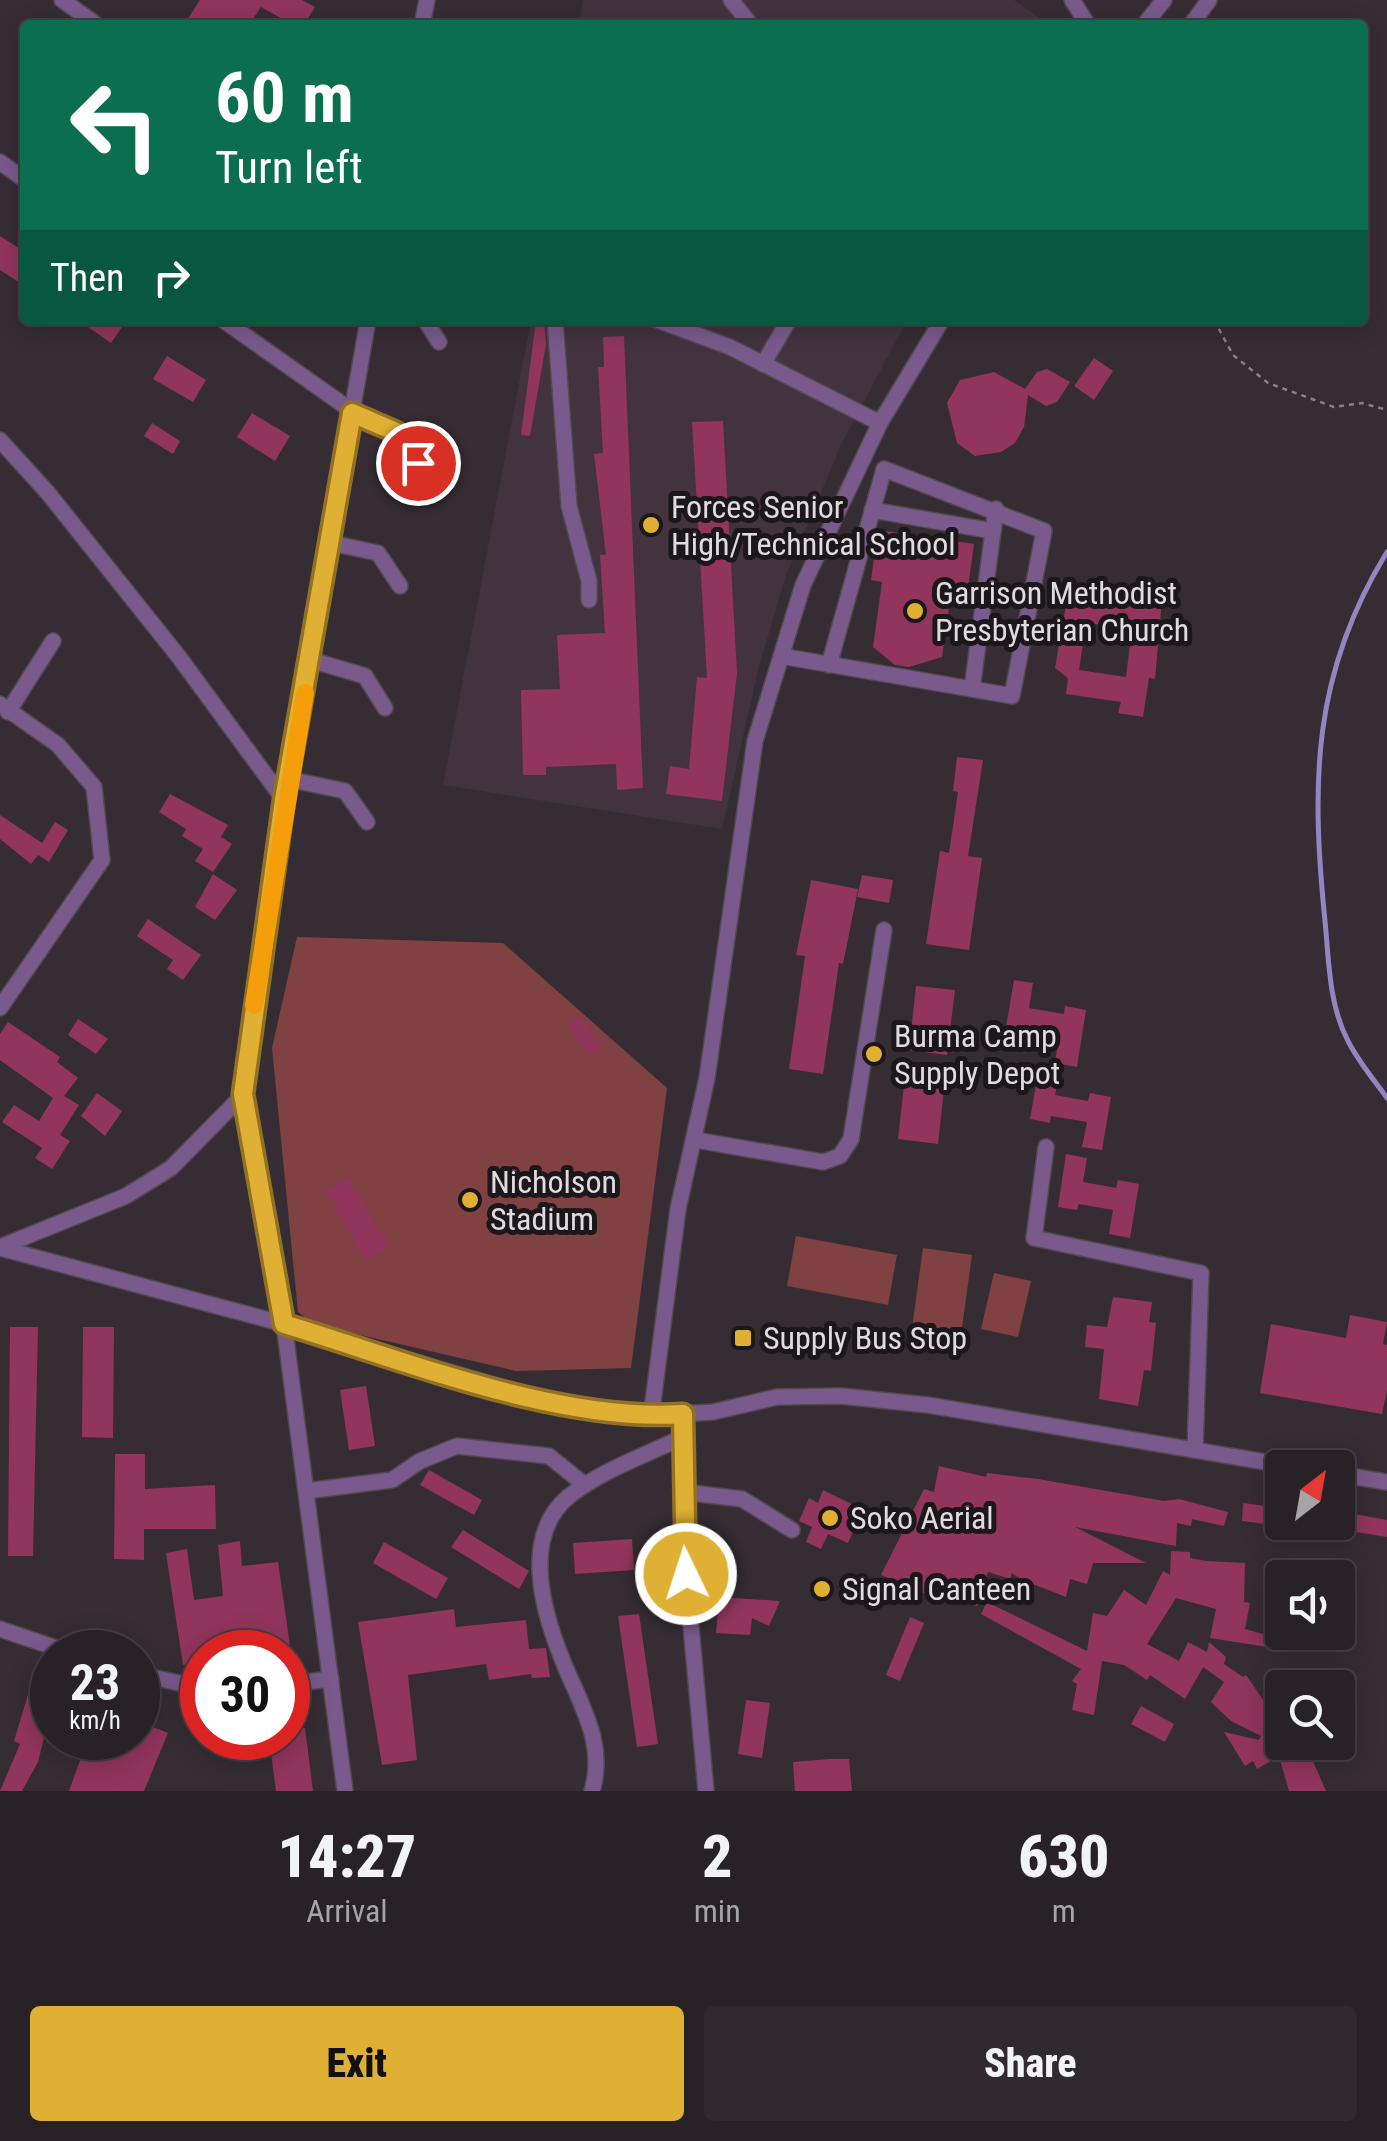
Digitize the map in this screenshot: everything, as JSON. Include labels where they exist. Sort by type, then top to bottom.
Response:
[{"type":"street","points":[[62,0],[90,20]]},
{"type":"street","points":[[730,0],[746,20]]},
{"type":"street","points":[[1148,20],[1164,0]]},
{"type":"street","points":[[230,325],[352,412],[396,432],[418,463]]},
{"type":"street","points":[[345,1791],[284,1324],[243,1094],[284,800],[367,325]]},
{"type":"street","points":[[429,325],[439,342]]},
{"type":"street","points":[[556,325],[569,506],[590,581],[589,600]]},
{"type":"street","points":[[685,325],[880,422]]},
{"type":"street","points":[[764,364],[786,325]]},
{"type":"street","points":[[651,1416],[678,1208],[696,1140],[755,741],[802,584],[880,422],[939,325]]},
{"type":"street","points":[[0,440],[178,657],[284,800]]},
{"type":"street","points":[[781,656],[829,665],[1012,696],[1044,531],[996,509],[884,469],[829,665]]},
{"type":"street","points":[[972,689],[996,509]]},
{"type":"street","points":[[872,510],[993,530]]},
{"type":"street","points":[[331,543],[378,553],[400,586]]},
{"type":"street","points":[[0,1008],[102,860],[94,786],[58,745],[4,708],[53,641]]},
{"type":"street","points":[[311,660],[366,676],[385,708]]},
{"type":"street","points":[[288,780],[345,791],[366,822]]},
{"type":"street","points":[[696,1140],[823,1162],[840,1156],[851,1139],[884,930]]},
{"type":"street","points":[[0,1248],[126,1196],[170,1168],[243,1094]]},
{"type":"street","points":[[1046,1148],[1034,1238],[1201,1273],[1195,1450]]},
{"type":"street","points":[[0,1248],[284,1324],[562,1405],[626,1417],[683,1414],[777,1397],[841,1396],[928,1404],[1265,1462]]},
{"type":"street","points":[[683,1414],[683,1538],[706,1791]]},
{"type":"street","points":[[592,1791],[596,1776],[592,1727],[551,1628],[540,1551],[545,1525],[566,1499],[586,1485],[683,1437]]},
{"type":"street","points":[[306,1492],[392,1480],[420,1461],[457,1446],[549,1456],[586,1485]]},
{"type":"street","points":[[1355,1477],[1387,1482]]},
{"type":"street","points":[[683,1492],[742,1498],[792,1530]]},
{"type":"street","points":[[0,1629],[30,1639]]},
{"type":"street","points":[[310,1681],[331,1679]]},
{"type":"path","points":[[1217,325],[1233,356],[1268,382],[1334,407],[1362,402],[1387,410]]},
{"type":"shaded area","points":[[583,0],[1014,0],[1042,20],[580,20]]},
{"type":"shaded area","name":"Forces Senior High/Technical School","points":[[530,325],[904,325],[841,445],[786,575],[759,666],[722,829],[443,785]]},
{"type":"shaded area","name":"Nicholson Stadium","points":[[297,937],[503,943],[667,1088],[631,1368],[516,1371],[313,1324],[298,1312],[272,1048]]},
{"type":"shaded area","points":[[796,1236],[897,1255],[888,1305],[787,1286]]},
{"type":"shaded area","points":[[923,1248],[972,1255],[961,1335],[912,1328]]},
{"type":"shaded area","points":[[994,1273],[1031,1281],[1018,1337],[981,1329]]},
{"type":"building","points":[[200,0],[302,0],[315,7],[307,20],[284,20],[261,7],[252,20],[187,20]]},
{"type":"building","points":[[0,236],[20,249],[20,283],[0,270]]},
{"type":"building","points":[[85,325],[124,325],[111,343]]},
{"type":"building","points":[[535,325],[544,325],[546,344],[530,436],[521,435]]},
{"type":"building","points":[[624,336],[643,788],[617,790],[616,764],[546,767],[546,775],[523,775],[521,690],[560,689],[557,635],[605,633],[600,555],[606,555],[594,454],[603,453],[598,367],[604,367],[603,337]]},
{"type":"building","points":[[167,356],[206,380],[193,402],[153,379]]},
{"type":"building","points":[[1094,358],[1113,371],[1094,400],[1074,386]]},
{"type":"building","points":[[1047,369],[1070,382],[1057,402],[1046,406],[1028,395],[1024,427],[1015,443],[1001,452],[975,456],[957,443],[947,403],[960,380],[994,372],[1025,389],[1037,372]]},
{"type":"building","points":[[252,413],[290,436],[275,461],[237,437]]},
{"type":"building","points":[[723,421],[737,673],[722,801],[666,794],[670,766],[689,769],[697,677],[707,678],[692,422]]},
{"type":"building","points":[[152,423],[180,441],[173,454],[144,436]]},
{"type":"building","points":[[878,530],[974,544],[967,595],[951,593],[942,657],[909,667],[895,665],[873,647],[882,582],[871,580]]},
{"type":"building","points":[[1068,594],[1137,603],[1137,596],[1162,600],[1155,679],[1149,678],[1143,717],[1118,713],[1121,702],[1066,694],[1068,678],[1055,668]],"holes":[[[1086,623],[1132,629],[1126,677],[1079,670]]]},
{"type":"building","points":[[957,757],[983,760],[968,856],[982,858],[969,950],[926,944],[940,851],[949,853],[958,792],[953,791]]},
{"type":"building","points":[[170,794],[228,825],[221,837],[232,844],[213,872],[195,861],[203,849],[182,836],[186,829],[159,812]]},
{"type":"building","points":[[0,815],[42,843],[55,822],[68,830],[49,862],[38,855],[31,864],[0,839]]},
{"type":"building","points":[[213,874],[237,890],[215,920],[195,907]]},
{"type":"building","points":[[862,875],[893,880],[889,903],[857,897]]},
{"type":"building","points":[[811,880],[858,889],[843,964],[839,963],[823,1074],[789,1069],[805,956],[796,955]]},
{"type":"building","points":[[148,919],[201,955],[183,980],[167,969],[173,960],[137,936]]},
{"type":"building","points":[[1014,980],[1033,983],[1029,1008],[1064,1014],[1065,1006],[1086,1010],[1077,1067],[1055,1063],[1059,1035],[1026,1029],[1025,1036],[1005,1033]]},
{"type":"building","points":[[916,986],[955,990],[947,1055],[909,1050]]},
{"type":"building","points":[[580,1017],[602,1047],[589,1056],[567,1026]]},
{"type":"building","points":[[78,1019],[108,1039],[96,1054],[68,1035]]},
{"type":"building","points":[[8,1022],[60,1057],[57,1062],[78,1078],[64,1096],[79,1105],[60,1135],[70,1141],[52,1169],[35,1158],[42,1148],[2,1122],[14,1105],[39,1121],[53,1098],[0,1060],[0,1034]]},
{"type":"building","points":[[1039,1067],[1060,1070],[1055,1095],[1088,1101],[1090,1093],[1111,1097],[1102,1150],[1082,1147],[1087,1122],[1051,1116],[1050,1123],[1030,1119]]},
{"type":"building","points":[[905,1076],[945,1080],[938,1144],[898,1139]]},
{"type":"building","points":[[97,1093],[122,1111],[105,1136],[81,1116]]},
{"type":"building","points":[[1066,1154],[1087,1158],[1083,1182],[1116,1188],[1118,1180],[1139,1184],[1130,1238],[1109,1234],[1113,1210],[1079,1204],[1077,1210],[1058,1207]]},
{"type":"building","points":[[348,1177],[389,1247],[366,1261],[325,1191]]},
{"type":"building","points":[[1113,1297],[1152,1302],[1149,1322],[1156,1323],[1151,1371],[1144,1370],[1138,1406],[1099,1399],[1104,1349],[1085,1347],[1087,1325],[1107,1327]]},
{"type":"building","points":[[1350,1315],[1387,1322],[1383,1344],[1387,1345],[1387,1391],[1382,1414],[1260,1393],[1271,1324],[1346,1338]]},
{"type":"building","points":[[10,1327],[38,1327],[33,1556],[8,1556]]},
{"type":"building","points":[[83,1327],[114,1327],[113,1438],[82,1437]]},
{"type":"building","points":[[366,1386],[375,1446],[349,1450],[340,1390]]},
{"type":"building","points":[[115,1454],[145,1454],[145,1489],[215,1485],[216,1529],[144,1529],[144,1560],[114,1559]]},
{"type":"building","points":[[939,1466],[986,1477],[987,1473],[1164,1501],[1179,1499],[1228,1512],[1224,1526],[1192,1519],[1191,1526],[1177,1523],[1176,1546],[1075,1527],[1146,1563],[1093,1563],[1087,1584],[1070,1579],[1066,1597],[1033,1584],[1031,1587],[1012,1573],[1010,1579],[988,1572],[977,1606],[954,1599],[951,1605],[881,1575],[924,1489],[934,1492]]},
{"type":"building","points":[[429,1470],[482,1500],[474,1515],[420,1485]]},
{"type":"building","points":[[823,1490],[862,1509],[848,1543],[828,1534],[821,1549],[806,1542],[812,1527],[799,1521],[809,1498],[818,1503]]},
{"type":"building","points":[[1243,1503],[1265,1506],[1265,1524],[1242,1521]]},
{"type":"building","points":[[1355,1514],[1387,1520],[1387,1537],[1355,1532]]},
{"type":"building","points":[[463,1530],[529,1571],[519,1589],[451,1547]]},
{"type":"building","points":[[632,1539],[634,1570],[575,1574],[573,1543]]},
{"type":"building","points":[[240,1541],[242,1566],[278,1562],[288,1630],[180,1630],[180,1645],[166,1553],[187,1549],[194,1600],[223,1596],[218,1545]]},
{"type":"building","points":[[384,1542],[448,1578],[436,1599],[373,1563]]},
{"type":"building","points":[[1171,1551],[1190,1552],[1190,1558],[1206,1561],[1245,1563],[1244,1602],[1250,1603],[1245,1629],[1265,1635],[1265,1647],[1210,1638],[1216,1609],[1176,1598],[1147,1644],[1179,1661],[1188,1642],[1207,1652],[1209,1642],[1226,1657],[1224,1664],[1243,1677],[1246,1675],[1265,1703],[1265,1760],[1272,1760],[1257,1769],[1253,1761],[1245,1766],[1224,1732],[1259,1740],[1261,1736],[1231,1721],[1211,1702],[1224,1682],[1203,1667],[1185,1699],[1150,1675],[1147,1680],[1124,1665],[1102,1661],[1094,1715],[1072,1710],[1077,1684],[1072,1681],[1081,1669],[981,1614],[987,1602],[1087,1651],[1093,1613],[1107,1616],[1124,1590],[1146,1605],[1163,1571],[1170,1575]]},
{"type":"building","points":[[719,1597],[780,1601],[769,1626],[752,1618],[750,1635],[716,1633]]},
{"type":"building","points":[[454,1609],[456,1627],[526,1620],[529,1649],[546,1648],[550,1677],[532,1678],[531,1674],[489,1680],[486,1664],[408,1675],[417,1760],[382,1765],[358,1622]]},
{"type":"building","points":[[639,1614],[658,1744],[637,1747],[618,1616]]},
{"type":"building","points":[[910,1617],[924,1623],[900,1681],[886,1675]]},
{"type":"building","points":[[30,1688],[30,1760],[38,1762],[22,1791],[0,1791],[20,1744],[14,1741]]},
{"type":"building","points":[[746,1700],[770,1703],[762,1758],[738,1754]]},
{"type":"building","points":[[1141,1706],[1174,1724],[1165,1742],[1131,1724]]},
{"type":"building","points":[[160,1730],[168,1733],[160,1752]]},
{"type":"building","points":[[849,1759],[852,1791],[795,1791],[793,1762]]},
{"type":"building","points":[[80,1760],[157,1760],[144,1791],[69,1791]]},
{"type":"building","points":[[272,1760],[309,1760],[313,1791],[276,1791]]},
{"type":"building","points":[[1280,1760],[1312,1760],[1326,1791],[1289,1791]]},
{"type":"waterway","points":[[1387,552],[1362,597],[1331,686],[1323,730],[1318,822],[1333,998],[1352,1048],[1387,1098]]},
{"type":"slow traffic","points":[[254,1005],[284,800],[305,693]]},
{"type":"place","name":"Forces Senior High/Technical School","points":[[651,525]]},
{"type":"place","name":"Garrison Methodist Presbyterian Church","points":[[915,611]]},
{"type":"place","name":"Burma Camp Supply Depot","points":[[874,1054]]},
{"type":"place","name":"Nicholson Stadium","points":[[470,1200]]},
{"type":"place","name":"Supply Bus Stop","points":[[743,1338]]},
{"type":"place","name":"Soko Aerial","points":[[830,1518]]},
{"type":"place","name":"Signal Canteen","points":[[822,1589]]},
{"type":"route","points":[[418,463],[396,432],[352,413],[320,615],[284,800],[243,1094],[284,1324],[562,1405],[626,1417],[683,1414],[686,1574]]}]
